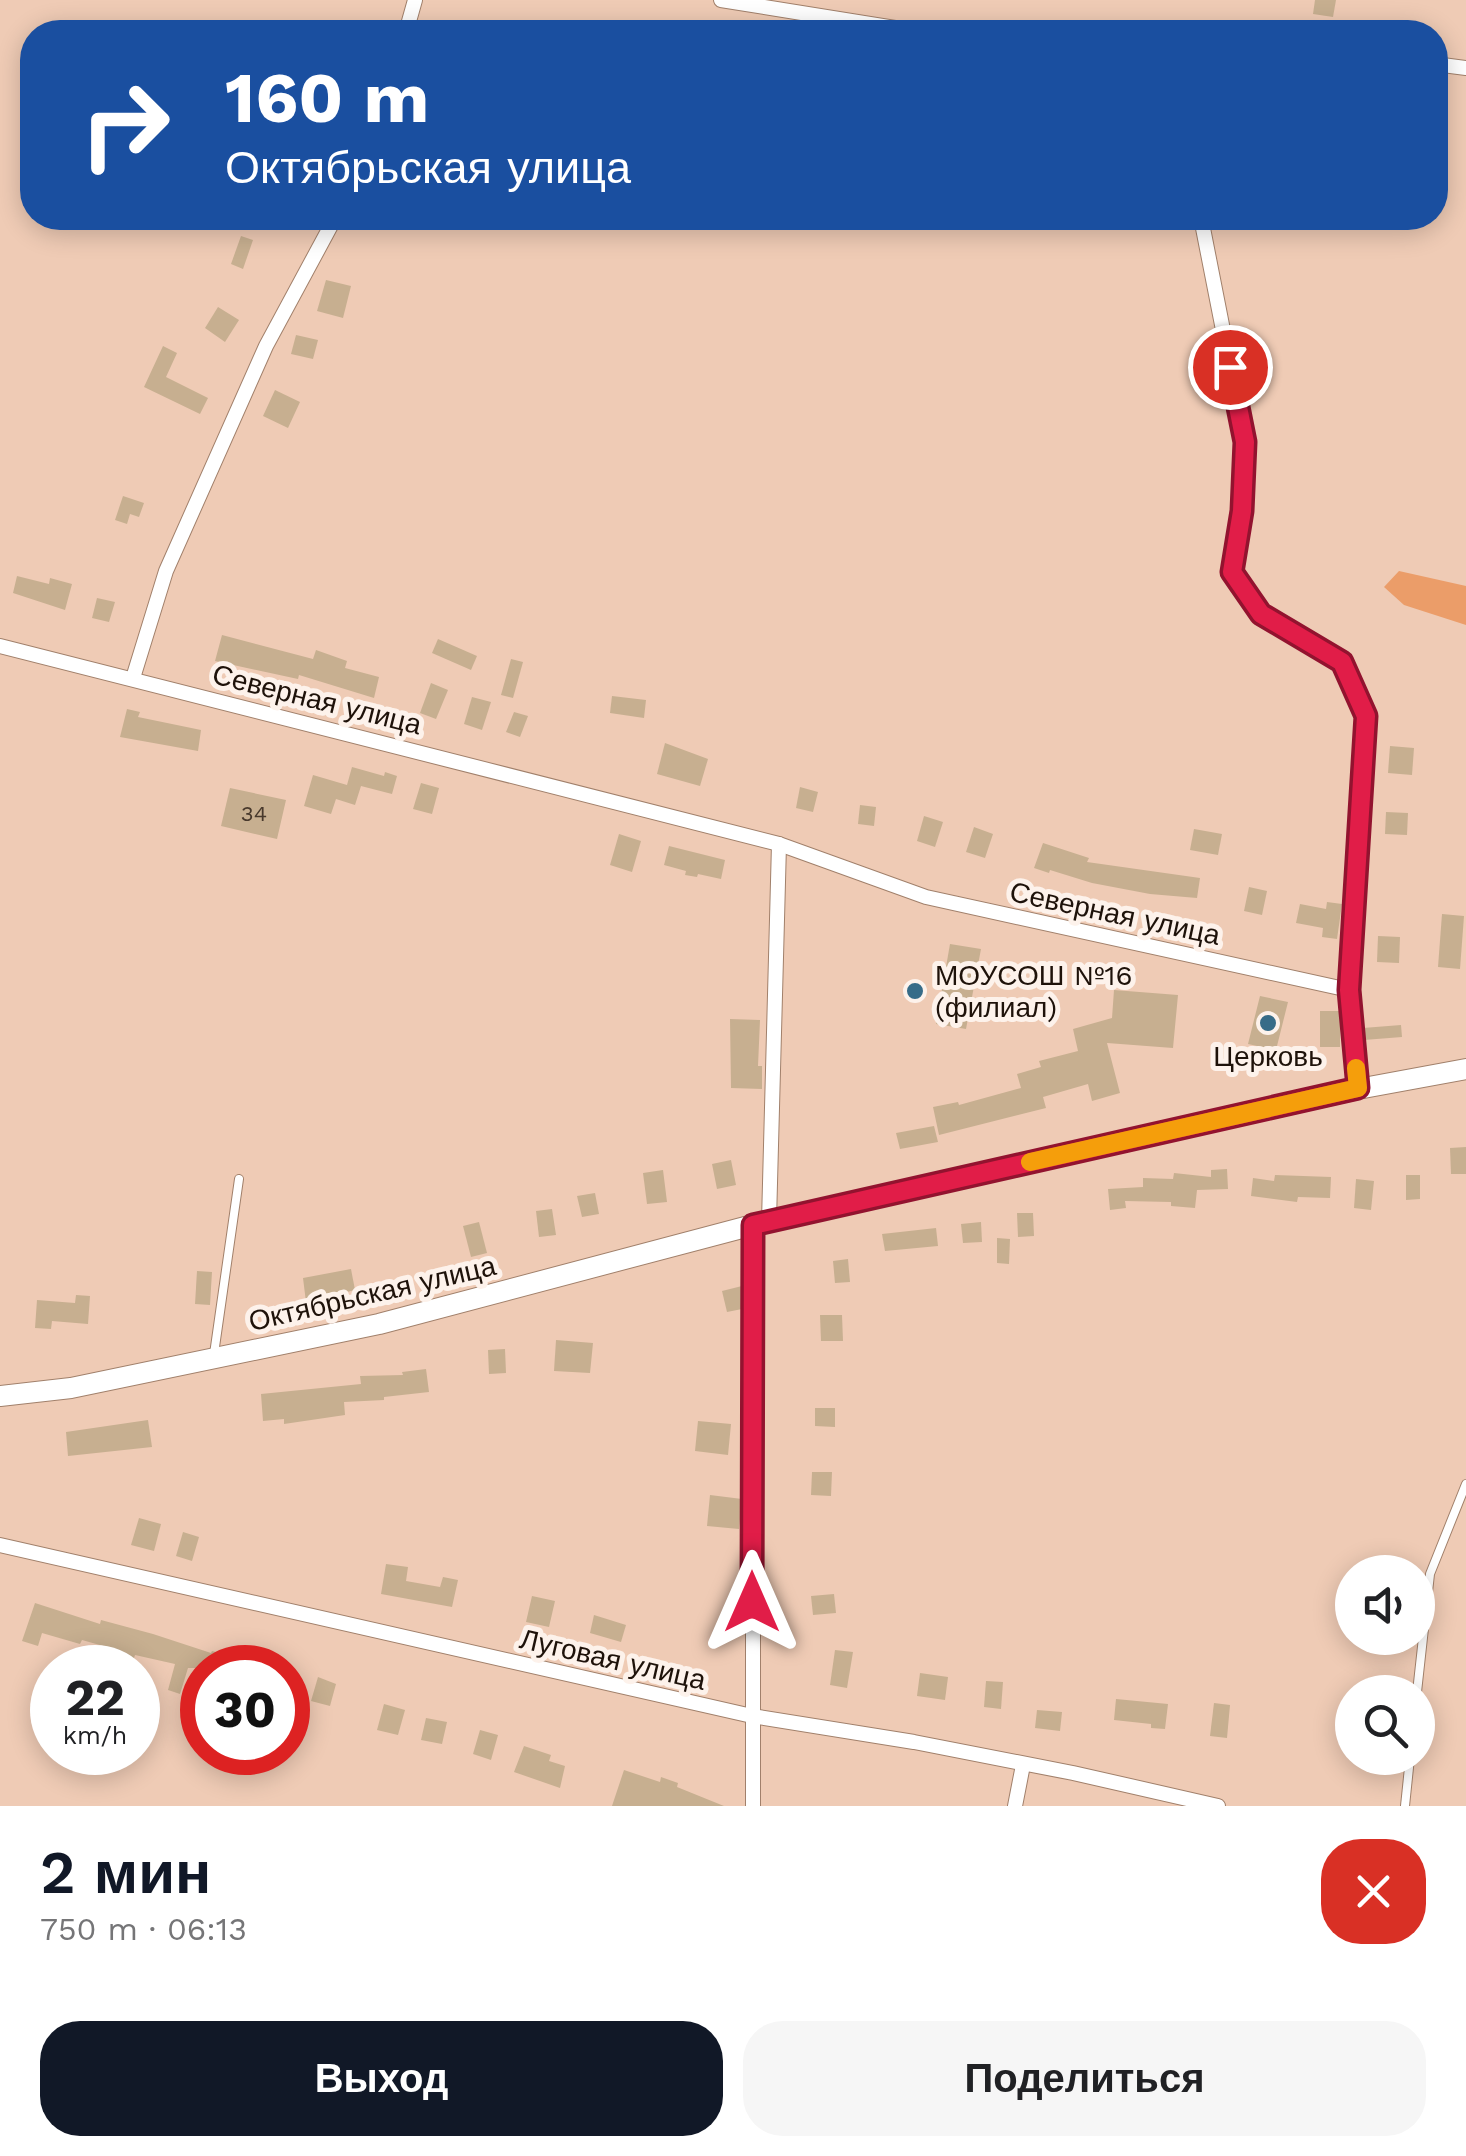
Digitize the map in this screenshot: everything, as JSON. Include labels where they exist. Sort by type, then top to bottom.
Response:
[{"type":"street","points":[[721,0],[845,20]]},
{"type":"street","points":[[133,678],[166,571],[266,346],[329,230]]},
{"type":"street","points":[[1203,230],[1245,442],[1242,511],[1232,572],[1261,614],[1342,662],[1366,716],[1349,990],[1358,1088]]},
{"type":"street","name":"Северная улица","points":[[0,646],[780,844],[926,896],[1349,990]]},
{"type":"street","points":[[754,1806],[752,1716],[761,1223],[780,844]]},
{"type":"street","name":"Октябрьская улица","points":[[0,1396],[72,1388],[379,1324],[761,1223],[1358,1088],[1466,1070]]},
{"type":"street","name":"Луговая улица","points":[[0,1545],[752,1716],[1073,1772],[1218,1806]]},
{"type":"street","points":[[1015,1806],[1023,1766]]},
{"type":"lane","points":[[214,1358],[239,1179]]},
{"type":"lane","points":[[1419,1675],[1430,1574],[1466,1484]]},
{"type":"lane","points":[[1405,1806],[1408,1775]]},
{"type":"shaded area","points":[[1399,571],[1466,586],[1466,625],[1404,605],[1384,587]]},
{"type":"building","points":[[1315,0],[1336,0],[1333,17],[1313,14]]},
{"type":"building","points":[[241,236],[253,240],[243,269],[231,264]]},
{"type":"building","points":[[326,280],[351,286],[343,318],[317,311]]},
{"type":"building","points":[[218,307],[239,320],[225,342],[205,328]]},
{"type":"building","points":[[296,335],[318,340],[313,359],[291,354]]},
{"type":"building","points":[[163,346],[177,353],[166,377],[208,398],[200,414],[144,387]]},
{"type":"building","points":[[275,390],[300,402],[288,428],[263,416]]},
{"type":"building","points":[[123,496],[144,503],[139,517],[130,514],[127,524],[115,520]]},
{"type":"building","points":[[17,576],[49,584],[50,578],[72,584],[65,610],[13,593]]},
{"type":"building","points":[[97,598],[115,602],[109,622],[92,618]]},
{"type":"building","points":[[222,635],[313,659],[316,650],[347,661],[345,668],[379,677],[374,698],[299,675],[298,679],[215,661]]},
{"type":"building","points":[[438,639],[477,656],[471,670],[432,653]]},
{"type":"building","points":[[511,659],[523,662],[513,698],[501,695]]},
{"type":"building","points":[[431,683],[448,690],[436,719],[420,713]]},
{"type":"building","points":[[612,696],[646,700],[644,718],[610,713]]},
{"type":"building","points":[[472,697],[491,702],[482,730],[464,724]]},
{"type":"building","points":[[127,709],[140,712],[138,717],[201,730],[198,751],[120,737]]},
{"type":"building","points":[[514,712],[528,716],[520,737],[506,732]]},
{"type":"building","points":[[665,743],[708,759],[700,786],[657,774]]},
{"type":"building","points":[[1390,746],[1414,748],[1412,775],[1388,773]]},
{"type":"building","points":[[352,767],[397,776],[392,794],[361,786],[355,805],[336,799],[331,814],[304,806],[313,775],[347,785]]},
{"type":"building","points":[[421,783],[439,788],[432,814],[413,809]]},
{"type":"building","points":[[800,787],[818,792],[813,812],[796,808]]},
{"type":"building","points":[[230,788],[286,800],[277,839],[221,826]]},
{"type":"building","points":[[860,805],[876,807],[874,826],[858,824]]},
{"type":"building","points":[[1386,812],[1408,813],[1407,835],[1385,834]]},
{"type":"building","points":[[924,816],[943,822],[935,847],[917,841]]},
{"type":"building","points":[[974,827],[993,834],[985,858],[966,852]]},
{"type":"building","points":[[1194,829],[1222,834],[1218,855],[1190,850]]},
{"type":"building","points":[[619,834],[641,841],[632,872],[610,865]]},
{"type":"building","points":[[1043,843],[1089,858],[1087,862],[1200,878],[1197,898],[1150,894],[1034,868]]},
{"type":"building","points":[[669,846],[725,860],[721,879],[685,875],[686,871],[664,865]]},
{"type":"building","points":[[1249,887],[1267,891],[1262,915],[1244,911]]},
{"type":"building","points":[[1327,902],[1342,904],[1337,939],[1322,937],[1323,928],[1296,923],[1300,904],[1326,909]]},
{"type":"building","points":[[1442,914],[1464,916],[1460,969],[1438,967]]},
{"type":"building","points":[[1378,936],[1400,937],[1399,963],[1377,962]]},
{"type":"building","points":[[950,944],[981,949],[966,1029],[936,1024]]},
{"type":"building","points":[[1114,990],[1178,995],[1173,1048],[1107,1043],[1120,1093],[1092,1101],[1088,1084],[1043,1097],[1046,1108],[939,1135],[933,1107],[958,1102],[959,1105],[1021,1088],[1017,1074],[1041,1067],[1039,1061],[1078,1051],[1073,1029],[1112,1018]]},
{"type":"building","name":"Церковь","points":[[1260,996],[1288,1002],[1276,1050],[1248,1044]]},
{"type":"building","points":[[1320,1011],[1340,1011],[1340,1047],[1320,1047]]},
{"type":"building","points":[[730,1019],[760,1020],[758,1066],[762,1066],[762,1089],[731,1088]]},
{"type":"building","points":[[1401,1025],[1402,1037],[1364,1040],[1363,1028]]},
{"type":"building","points":[[934,1126],[938,1142],[900,1149],[896,1133]]},
{"type":"building","points":[[1466,1147],[1466,1174],[1451,1174],[1450,1148]]},
{"type":"building","points":[[731,1160],[736,1185],[717,1189],[712,1164]]},
{"type":"building","points":[[1227,1169],[1228,1189],[1197,1190],[1195,1208],[1171,1206],[1171,1202],[1125,1201],[1126,1208],[1110,1210],[1108,1189],[1143,1187],[1143,1178],[1173,1179],[1174,1173],[1211,1177],[1211,1170]]},
{"type":"building","points":[[663,1170],[667,1202],[647,1204],[643,1173]]},
{"type":"building","points":[[1275,1175],[1331,1177],[1330,1198],[1298,1197],[1297,1202],[1251,1196],[1253,1178],[1274,1181]]},
{"type":"building","points":[[1406,1175],[1420,1175],[1420,1199],[1406,1200]]},
{"type":"building","points":[[1356,1179],[1374,1181],[1371,1210],[1354,1208]]},
{"type":"building","points":[[595,1193],[599,1214],[582,1217],[577,1196]]},
{"type":"building","points":[[552,1209],[556,1235],[539,1237],[536,1211]]},
{"type":"building","points":[[1017,1213],[1033,1213],[1034,1236],[1018,1237]]},
{"type":"building","points":[[479,1222],[487,1253],[471,1257],[463,1226]]},
{"type":"building","points":[[981,1222],[982,1242],[963,1243],[961,1224]]},
{"type":"building","points":[[936,1228],[938,1246],[885,1251],[882,1234]]},
{"type":"building","points":[[997,1238],[1010,1239],[1009,1264],[997,1263]]},
{"type":"building","points":[[848,1259],[850,1282],[835,1283],[833,1261]]},
{"type":"building","points":[[351,1269],[355,1290],[306,1302],[303,1278]]},
{"type":"building","points":[[197,1271],[212,1272],[210,1305],[195,1304]]},
{"type":"building","points":[[742,1286],[742,1309],[727,1312],[722,1291]]},
{"type":"building","points":[[76,1295],[90,1296],[88,1324],[52,1321],[51,1329],[35,1328],[37,1300],[75,1303]]},
{"type":"building","points":[[820,1315],[842,1315],[843,1341],[821,1341]]},
{"type":"building","points":[[556,1340],[593,1343],[590,1373],[554,1371]]},
{"type":"building","points":[[505,1349],[506,1373],[489,1374],[488,1350]]},
{"type":"building","points":[[426,1369],[429,1392],[344,1402],[345,1415],[284,1424],[284,1419],[263,1421],[261,1394],[361,1384],[360,1376],[403,1375],[402,1372]]},
{"type":"building","points":[[815,1408],[835,1408],[835,1427],[815,1426]]},
{"type":"building","points":[[148,1420],[152,1447],[68,1456],[66,1432]]},
{"type":"building","points":[[698,1421],[731,1424],[728,1455],[695,1451]]},
{"type":"building","points":[[812,1472],[832,1472],[831,1496],[811,1495]]},
{"type":"building","points":[[710,1495],[742,1499],[739,1529],[707,1526]]},
{"type":"building","points":[[139,1518],[161,1524],[154,1551],[131,1545]]},
{"type":"building","points":[[183,1532],[199,1537],[192,1561],[176,1556]]},
{"type":"building","points":[[386,1564],[408,1567],[406,1581],[440,1587],[443,1577],[458,1580],[452,1607],[381,1594]]},
{"type":"building","points":[[834,1594],[836,1613],[813,1615],[811,1596]]},
{"type":"building","points":[[532,1596],[555,1601],[549,1627],[526,1622]]},
{"type":"building","points":[[35,1603],[187,1645],[180,1645],[180,1694],[168,1690],[175,1664],[160,1661],[160,1645],[100,1645],[82,1640],[80,1644],[42,1633],[38,1645],[22,1641]]},
{"type":"building","points":[[594,1615],[626,1625],[621,1642],[590,1633]]},
{"type":"building","points":[[835,1650],[853,1652],[847,1688],[830,1685]]},
{"type":"building","points":[[920,1673],[948,1677],[945,1700],[917,1696]]},
{"type":"building","points":[[318,1677],[336,1684],[330,1706],[311,1701]]},
{"type":"building","points":[[986,1681],[1003,1682],[1001,1709],[984,1707]]},
{"type":"building","points":[[1116,1699],[1168,1704],[1165,1729],[1114,1720]]},
{"type":"building","points":[[1214,1703],[1230,1705],[1227,1738],[1210,1736]]},
{"type":"building","points":[[384,1704],[405,1710],[398,1735],[377,1730]]},
{"type":"building","points":[[1037,1710],[1062,1712],[1060,1731],[1035,1728]]},
{"type":"building","points":[[426,1718],[447,1722],[442,1744],[421,1740]]},
{"type":"building","points":[[480,1730],[498,1735],[491,1760],[473,1754]]},
{"type":"building","points":[[524,1746],[551,1755],[549,1761],[565,1766],[560,1788],[514,1772]]},
{"type":"building","points":[[624,1770],[660,1782],[661,1777],[678,1783],[677,1787],[724,1806],[612,1806]]},
{"type":"slow traffic","points":[[1030,1162],[1358,1088],[1356,1068]]},
{"type":"place","name":"МОУСОШ №16 (филиал)","points":[[915,991]]},
{"type":"place","name":"Церковь","points":[[1268,1023]]},
{"type":"route","points":[[752,1602],[753,1225],[1358,1088],[1349,990],[1366,716],[1342,662],[1261,614],[1232,572],[1242,511],[1245,442],[1230,367]]}]
